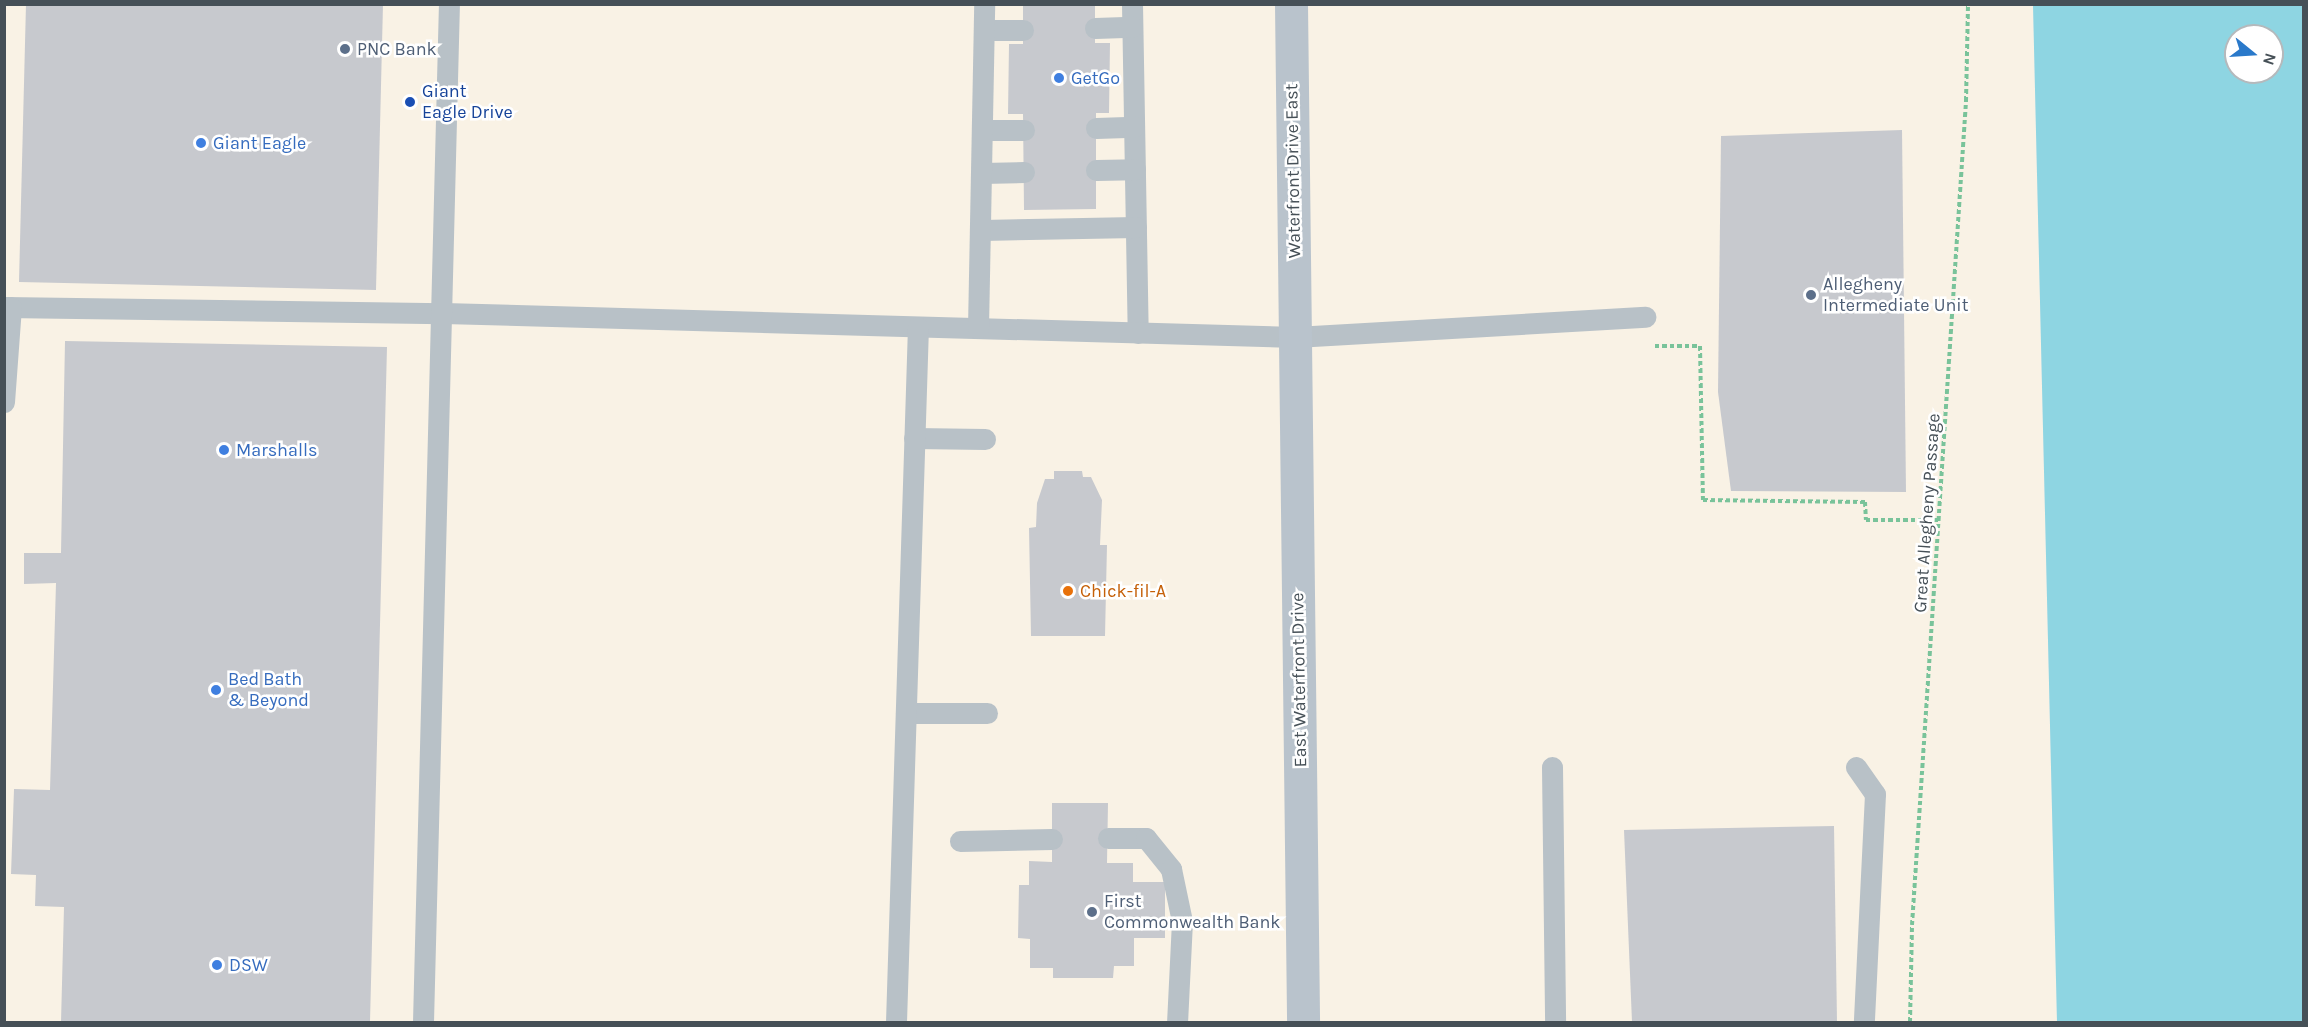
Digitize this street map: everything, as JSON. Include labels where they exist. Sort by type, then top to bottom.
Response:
[{"type":"street","name":"Waterfront Drive East","points":[[1291,4],[1295,337]]},
{"type":"street","name":"East Waterfront Drive","points":[[1295,337],[1303,1023]]},
{"type":"lane","points":[[423,1023],[443,313],[449,4]]},
{"type":"lane","points":[[978,328],[982,230],[984,4]]},
{"type":"lane","points":[[1132,4],[1138,333]]},
{"type":"lane","points":[[1095,28],[1132,27]]},
{"type":"lane","points":[[984,30],[1023,30]]},
{"type":"lane","points":[[1096,128],[1134,127]]},
{"type":"lane","points":[[982,130],[1024,130]]},
{"type":"lane","points":[[1096,170],[1135,169]]},
{"type":"lane","points":[[982,173],[1024,172]]},
{"type":"lane","points":[[982,230],[1136,227]]},
{"type":"lane","points":[[4,402],[8,307],[443,313],[1295,337],[1645,317]]},
{"type":"lane","points":[[896,1023],[918,327]]},
{"type":"lane","points":[[914,438],[985,439]]},
{"type":"lane","points":[[906,713],[987,713]]},
{"type":"lane","points":[[1552,767],[1555,1023]]},
{"type":"lane","points":[[1856,767],[1875,794],[1864,1023]]},
{"type":"lane","points":[[1108,838],[1146,838],[1171,869],[1182,921],[1177,1023]]},
{"type":"lane","points":[[960,840],[1052,839]]},
{"type":"path","name":"Great Allegheny Passage","points":[[1910,1023],[1912,925],[1941,520],[1966,100],[1968,4]]},
{"type":"path","points":[[1645,346],[1700,346],[1703,500],[1865,502],[1866,520],[1941,520]]},
{"type":"shaded area","points":[[5,5],[2033,5],[2057,1022],[5,1022]]},
{"type":"water","points":[[2033,5],[2303,5],[2303,1022],[2057,1022]]},
{"type":"building","name":"Giant Eagle","points":[[26,4],[383,4],[376,290],[19,282]]},
{"type":"building","name":"GetGo","points":[[1023,4],[1095,4],[1095,43],[1110,43],[1109,113],[1096,113],[1096,209],[1024,210],[1023,114],[1008,114],[1009,44],[1023,44]]},
{"type":"building","name":"Allegheny Intermediate Unit","points":[[1902,130],[1906,492],[1731,491],[1718,392],[1721,136]]},
{"type":"building","points":[[65,341],[387,347],[370,1022],[61,1022],[64,907],[35,906],[36,875],[11,874],[14,789],[50,790],[56,583],[24,584],[24,553],[61,553]]},
{"type":"building","name":"Chick-fil-A","points":[[1054,471],[1082,471],[1083,477],[1091,477],[1102,500],[1100,545],[1107,545],[1105,636],[1031,636],[1029,528],[1036,527],[1037,503],[1045,479],[1054,479]]},
{"type":"building","name":"First Commonwealth Bank","points":[[1052,803],[1108,803],[1107,863],[1133,863],[1133,882],[1165,882],[1165,938],[1134,938],[1134,966],[1114,966],[1113,978],[1053,978],[1053,968],[1030,968],[1030,939],[1018,938],[1019,885],[1029,885],[1029,861],[1052,862]]},
{"type":"building","points":[[1834,826],[1837,1022],[1632,1022],[1624,830]]},
{"type":"place","name":"PNC Bank","points":[[345,49]]},
{"type":"place","name":"GetGo","points":[[1059,78]]},
{"type":"place","name":"Giant Eagle Drive","points":[[410,102]]},
{"type":"place","name":"Giant Eagle","points":[[201,143]]},
{"type":"place","name":"Allegheny Intermediate Unit","points":[[1811,295]]},
{"type":"place","name":"Marshalls","points":[[224,450]]},
{"type":"place","name":"Chick-fil-A","points":[[1068,591]]},
{"type":"place","name":"Bed Bath & Beyond","points":[[216,690]]},
{"type":"place","name":"First Commonwealth Bank","points":[[1092,912]]},
{"type":"place","name":"DSW","points":[[217,965]]}]
